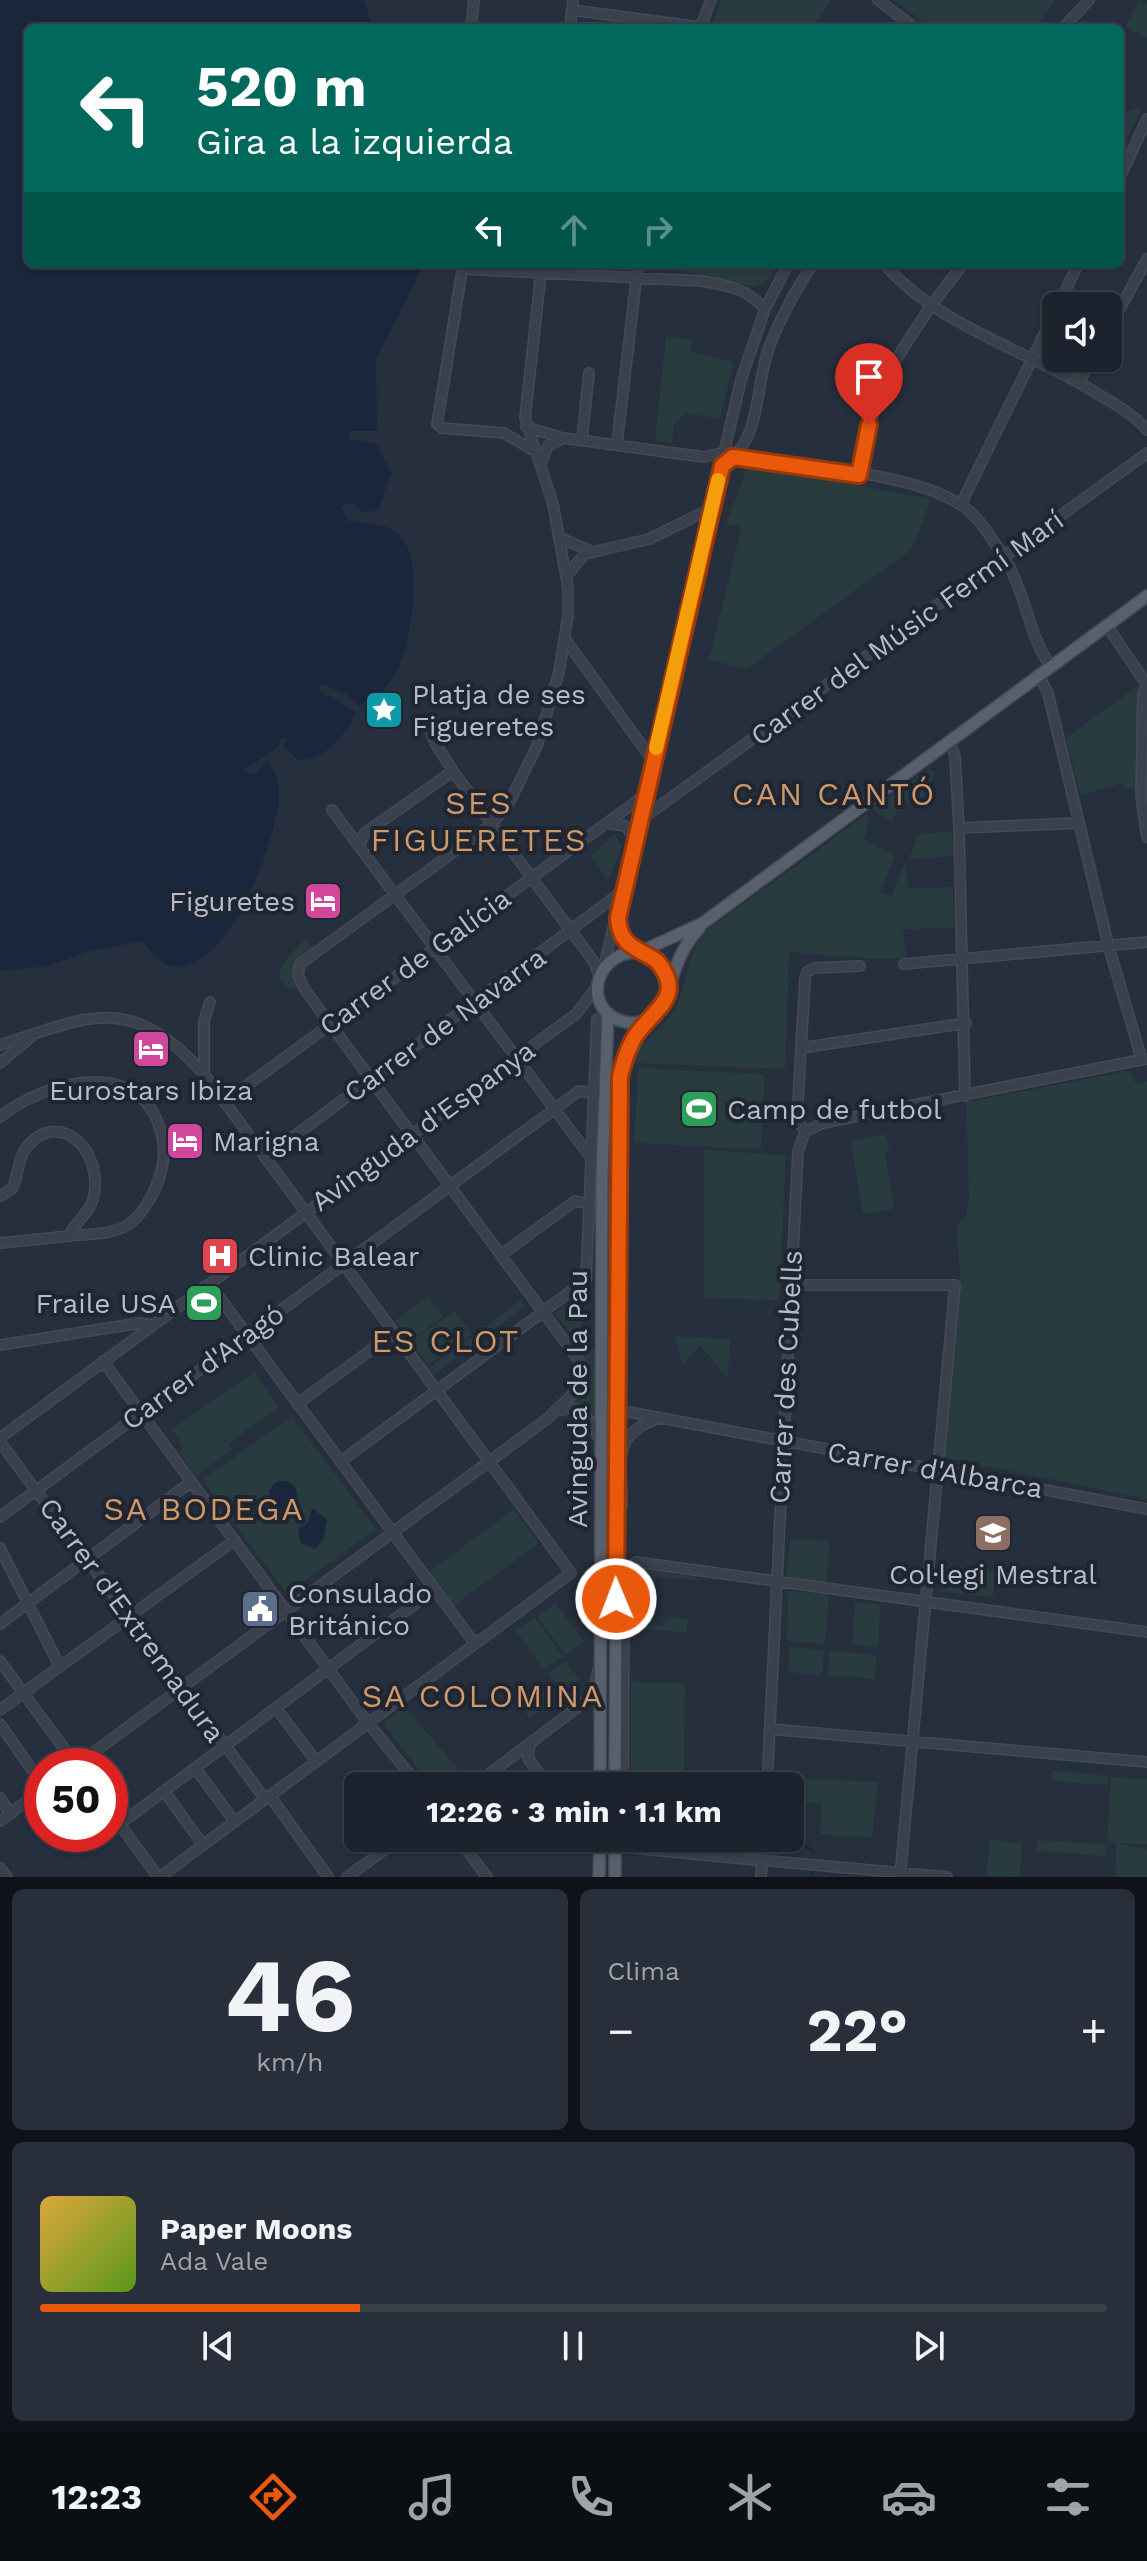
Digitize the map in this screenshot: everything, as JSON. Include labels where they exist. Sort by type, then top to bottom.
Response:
[{"type":"main road","points":[[703,923],[683,951],[664,1004],[652,1017],[625,1022],[604,1014],[600,976],[618,955],[638,952],[703,923],[1147,596]]},
{"type":"main road","points":[[627,1051],[669,1008],[683,951]]},
{"type":"main road","points":[[638,952],[657,961],[669,987]]},
{"type":"main road","name":"Avinguda de la Pau","points":[[600,1772],[600,1094],[608,1041],[604,1014]]},
{"type":"main road","name":"Avinguda de la Pau","points":[[621,1772],[616,1557],[619,1090],[627,1051],[652,1017]]},
{"type":"main road","points":[[599,1852],[599,1877]]},
{"type":"main road","points":[[615,1877],[618,1852]]},
{"type":"street","points":[[471,24],[474,0]]},
{"type":"street","points":[[702,24],[711,0]]},
{"type":"street","points":[[878,0],[910,24]]},
{"type":"street","points":[[1067,24],[1089,0]]},
{"type":"street","points":[[573,5],[678,24]]},
{"type":"street","points":[[1124,167],[1147,119]]},
{"type":"street","points":[[1122,305],[1147,259]]},
{"type":"street","points":[[463,268],[449,335],[437,424],[442,428],[504,433],[534,451]]},
{"type":"street","points":[[100,1748],[490,1461],[578,1391],[584,1378],[583,1366],[410,1136],[305,990],[298,975],[300,964],[492,824],[508,805],[526,771],[559,672],[569,600],[559,537],[526,422],[541,268],[719,284],[755,297],[765,309]]},
{"type":"street","points":[[617,444],[638,268]]},
{"type":"street","points":[[600,976],[618,918],[720,470],[729,451],[741,380],[765,309],[786,268]]},
{"type":"street","points":[[504,433],[526,422],[563,438],[704,457],[729,451],[747,440],[768,350],[792,295],[810,268]]},
{"type":"street","points":[[888,268],[930,307],[1079,382],[1136,418],[1147,430]]},
{"type":"street","points":[[859,475],[880,384],[930,307],[960,268]]},
{"type":"street","points":[[1065,292],[1076,268]]},
{"type":"street","points":[[961,504],[1042,339]]},
{"type":"street","points":[[1079,382],[1085,372]]},
{"type":"street","points":[[582,440],[589,373]]},
{"type":"street","points":[[540,465],[548,446],[563,438]]},
{"type":"street","points":[[729,451],[929,488],[961,504],[1003,557],[1022,594],[1035,644],[1051,667]]},
{"type":"street","name":"Carrer del Músic Fermí Marí","points":[[639,821],[1147,453]]},
{"type":"street","points":[[704,457],[720,470]]},
{"type":"street","points":[[567,576],[580,557],[649,539],[683,525],[712,508]]},
{"type":"street","points":[[683,525],[695,529],[704,543]]},
{"type":"street","points":[[559,537],[592,552]]},
{"type":"street","points":[[1107,626],[1147,686],[1143,694],[1141,796],[1147,837]]},
{"type":"street","points":[[565,639],[653,761]]},
{"type":"street","points":[[559,672],[572,664],[582,665]]},
{"type":"street","points":[[805,1132],[823,1123],[1144,1059],[1109,948],[1048,693],[1039,676]]},
{"type":"street","points":[[427,720],[453,771],[594,962],[600,976]]},
{"type":"street","points":[[637,737],[647,739],[659,733]]},
{"type":"street","points":[[950,742],[955,756],[959,828],[966,1023],[965,1096]]},
{"type":"street","points":[[360,843],[365,833],[453,771]]},
{"type":"street","name":"Carrer de Galícia","points":[[224,1102],[645,795]]},
{"type":"street","points":[[332,810],[360,843],[362,852],[591,1158]]},
{"type":"street","points":[[607,823],[625,826],[635,838]]},
{"type":"street","points":[[959,828],[1079,823]]},
{"type":"street","name":"Carrer de Navarra","points":[[265,1158],[624,890]]},
{"type":"street","points":[[618,918],[622,939],[638,952]]},
{"type":"street","points":[[904,964],[1109,948],[1147,942]]},
{"type":"street","name":"Carrer des Cubells","points":[[768,1772],[790,1285],[798,1151],[805,1132],[797,1118],[807,972],[814,968],[860,966]]},
{"type":"street","name":"Avinguda d'Espanya","points":[[0,1440],[103,1361],[581,1013],[600,976]]},
{"type":"street","points":[[204,1074],[204,1021],[210,1002]]},
{"type":"street","points":[[581,1013],[604,1014]]},
{"type":"street","name":"Avinguda de la Pau","points":[[543,1312],[586,1280],[591,1158],[600,1094],[604,1014]]},
{"type":"street","points":[[0,1045],[88,1018],[129,1018],[161,1035],[204,1074],[571,1573],[159,1877],[128,1835]]},
{"type":"street","points":[[801,1048],[966,1023]]},
{"type":"street","points":[[0,1063],[32,1035]]},
{"type":"street","points":[[0,1117],[21,1102],[94,1081],[124,1086],[148,1102],[164,1136],[165,1151],[163,1167],[148,1204],[124,1227],[0,1243]]},
{"type":"street","name":"Carrer d'Aragó","points":[[0,1517],[553,1109],[579,1091],[600,1094]]},
{"type":"street","points":[[4,1195],[16,1183],[21,1158],[32,1143],[56,1134],[80,1141],[90,1152],[95,1191],[88,1213],[69,1236]]},
{"type":"street","points":[[501,1255],[575,1201],[589,1204]]},
{"type":"street","points":[[790,1285],[955,1285],[900,1875]]},
{"type":"street","points":[[204,1287],[220,1298],[475,1644]]},
{"type":"street","points":[[340,1462],[543,1312]]},
{"type":"street","points":[[0,1345],[140,1323],[152,1325]]},
{"type":"street","points":[[297,1404],[394,1333]]},
{"type":"street","points":[[103,1361],[368,1723],[408,1772]]},
{"type":"street","points":[[555,1412],[572,1408],[584,1412],[593,1422],[601,1443]]},
{"type":"street","name":"Carrer d'Albarca","points":[[629,1412],[1147,1509]]},
{"type":"street","points":[[616,1557],[620,1548],[623,1443],[634,1429],[659,1418]]},
{"type":"street","name":"Carrer d'Extremadura","points":[[0,1440],[225,1746],[328,1877]]},
{"type":"street","points":[[0,1624],[191,1482]]},
{"type":"street","points":[[0,1710],[235,1540]]},
{"type":"street","points":[[0,1548],[60,1667]]},
{"type":"street","points":[[621,1772],[624,1570],[636,1562],[1147,1632]]},
{"type":"street","points":[[128,1818],[434,1590]]},
{"type":"street","points":[[0,1661],[63,1748]]},
{"type":"street","points":[[492,1772],[591,1696],[600,1665]]},
{"type":"street","points":[[276,1708],[316,1761]]},
{"type":"street","points":[[0,1724],[24,1758]]},
{"type":"street","points":[[770,1729],[1147,1762]]},
{"type":"street","points":[[530,1744],[528,1758],[538,1772]]},
{"type":"street","points":[[514,1756],[528,1758]]},
{"type":"street","points":[[195,1768],[235,1822]]},
{"type":"street","points":[[164,1791],[203,1845]]},
{"type":"street","points":[[0,1798],[11,1814]]},
{"type":"street","points":[[0,1821],[24,1804]]},
{"type":"street","points":[[347,1877],[382,1852]]},
{"type":"street","points":[[468,1852],[487,1877]]},
{"type":"street","points":[[699,1852],[756,1860]]},
{"type":"street","points":[[761,1877],[763,1852]]},
{"type":"street","points":[[771,1861],[947,1877]]},
{"type":"street","points":[[0,1868],[7,1877]]},
{"type":"shaded area","points":[[721,0],[831,0],[816,24],[712,24]]},
{"type":"shaded area","points":[[893,0],[1055,0],[1037,24],[926,24]]},
{"type":"shaded area","points":[[1139,0],[1147,4],[1147,38],[1125,27]]},
{"type":"shaded area","points":[[1142,108],[1124,145],[1124,111]]},
{"type":"shaded area","points":[[775,268],[767,281],[754,287],[689,272],[640,269]]},
{"type":"shaded area","points":[[666,336],[692,340],[691,352],[734,362],[720,419],[685,413],[674,425],[672,443],[655,441]]},
{"type":"shaded area","points":[[748,465],[931,499],[912,549],[747,669],[709,660],[742,526],[726,525]]},
{"type":"shaded area","points":[[1140,684],[1138,791],[1120,784],[1080,795],[1066,738]]},
{"type":"shaded area","points":[[928,769],[935,772],[921,808],[903,800],[892,821],[872,810]]},
{"type":"shaded area","points":[[867,814],[869,822],[864,840],[895,856],[880,892],[891,896],[906,861],[908,889],[953,887],[954,928],[903,929],[906,958],[875,959],[789,952],[785,1069],[630,1063],[639,1048],[674,1010],[703,933]]},
{"type":"shaded area","points":[[952,832],[953,856],[909,859],[918,834]]},
{"type":"shaded area","points":[[614,834],[622,846],[608,881],[591,856]]},
{"type":"shaded area","points":[[305,938],[316,951],[295,974],[298,986],[294,990],[284,985],[280,972]]},
{"type":"shaded area","name":"Camp de futbol","points":[[638,1068],[765,1074],[761,1149],[634,1143]]},
{"type":"shaded area","points":[[1130,1071],[1136,1084],[1147,1081],[1147,1499],[942,1457],[960,1272],[956,1227],[966,1217],[969,1199],[966,1102]]},
{"type":"shaded area","points":[[885,1134],[890,1150],[885,1152],[894,1209],[863,1214],[851,1141]]},
{"type":"shaded area","points":[[704,1150],[786,1155],[779,1300],[704,1298]]},
{"type":"shaded area","points":[[581,1294],[581,1346],[554,1313]]},
{"type":"shaded area","points":[[428,1296],[443,1316],[413,1340],[454,1311],[472,1334],[428,1365],[395,1321]]},
{"type":"shaded area","points":[[521,1300],[525,1306],[434,1374],[429,1368]]},
{"type":"shaded area","points":[[674,1336],[730,1339],[728,1378],[700,1345],[683,1366]]},
{"type":"shaded area","points":[[586,1350],[596,1350],[596,1417],[587,1408],[568,1404],[587,1382],[586,1363],[582,1356]]},
{"type":"shaded area","points":[[254,1372],[279,1407],[228,1444],[232,1450],[196,1476],[179,1452],[183,1448],[172,1429]]},
{"type":"shaded area","points":[[292,1416],[376,1529],[287,1594],[202,1480]]},
{"type":"shaded area","points":[[514,1509],[539,1543],[453,1606],[429,1572]]},
{"type":"shaded area","points":[[790,1539],[830,1541],[826,1584],[786,1578]]},
{"type":"shaded area","points":[[942,1566],[996,1570],[993,1597],[940,1592]]},
{"type":"shaded area","points":[[638,1569],[697,1577],[697,1580],[656,1577],[655,1588],[633,1614],[636,1625],[663,1626],[670,1617],[688,1619],[686,1632],[632,1628],[631,1573]]},
{"type":"shaded area","points":[[788,1591],[829,1594],[825,1644],[787,1641]]},
{"type":"shaded area","points":[[855,1602],[880,1604],[878,1647],[852,1645]]},
{"type":"shaded area","points":[[556,1603],[584,1642],[565,1655],[537,1616]]},
{"type":"shaded area","points":[[535,1617],[563,1656],[544,1670],[516,1631]]},
{"type":"shaded area","points":[[790,1647],[824,1650],[822,1675],[788,1672]]},
{"type":"shaded area","points":[[830,1651],[876,1655],[875,1679],[828,1675]]},
{"type":"shaded area","points":[[566,1661],[572,1670],[561,1679],[573,1671],[579,1680],[563,1692],[548,1674]]},
{"type":"shaded area","points":[[631,1682],[685,1683],[684,1772],[631,1772]]},
{"type":"shaded area","points":[[548,1683],[559,1697],[530,1718],[519,1704]]},
{"type":"shaded area","points":[[405,1707],[461,1772],[420,1772],[383,1723]]},
{"type":"shaded area","points":[[1052,1770],[1108,1776],[1107,1785],[1051,1781]]},
{"type":"shaded area","points":[[1111,1777],[1147,1779],[1147,1844],[1118,1843],[1147,1849],[1147,1877],[1115,1877],[1116,1842],[1107,1841]]},
{"type":"shaded area","points":[[804,1779],[878,1782],[872,1838],[820,1834],[822,1803],[804,1802]]},
{"type":"shaded area","points":[[990,1840],[1022,1843],[1020,1874],[1016,1877],[986,1876]]},
{"type":"shaded area","points":[[1037,1840],[1105,1844],[1105,1856],[1036,1851]]},
{"type":"water","points":[[0,0],[364,0],[372,24],[24,24],[24,268],[422,268],[376,359],[377,431],[351,431],[348,439],[376,443],[391,473],[378,511],[363,512],[352,503],[342,506],[347,521],[378,525],[399,535],[410,554],[414,590],[404,650],[389,684],[359,706],[344,693],[322,684],[319,691],[356,712],[334,745],[318,755],[298,760],[284,747],[287,738],[281,739],[277,748],[244,770],[253,775],[268,760],[279,785],[276,815],[259,872],[245,903],[210,952],[189,965],[168,965],[141,941],[86,952],[49,966],[0,971]]},
{"type":"water","points":[[283,1481],[293,1485],[297,1495],[293,1505],[283,1509],[273,1505],[269,1495],[273,1485]]},
{"type":"water","points":[[312,1508],[327,1519],[324,1537],[316,1549],[301,1543],[298,1529],[308,1523]]},
{"type":"waterway","points":[[804,1844],[814,1853]]},
{"type":"waterway","points":[[811,1877],[813,1871]]},
{"type":"slow traffic","points":[[656,748],[718,480]]},
{"type":"place","name":"Platja de ses Figueretes","points":[[384,710]]},
{"type":"place","name":"Figuretes","points":[[323,901]]},
{"type":"place","name":"Eurostars Ibiza","points":[[151,1049]]},
{"type":"place","name":"Camp de futbol","points":[[699,1109]]},
{"type":"place","name":"Marigna","points":[[185,1141]]},
{"type":"place","name":"Clinic Balear","points":[[220,1256]]},
{"type":"place","name":"Fraile USA","points":[[204,1303]]},
{"type":"place","name":"Col·legi Mestral","points":[[993,1533]]},
{"type":"place","name":"Consulado Británico","points":[[260,1609]]},
{"type":"district","name":"CAN CANTÓ","points":[[834,794]]},
{"type":"district","name":"SES FIGUERETES","points":[[479,822]]},
{"type":"district","name":"ES CLOT","points":[[446,1341]]},
{"type":"district","name":"SA BODEGA","points":[[204,1509]]},
{"type":"district","name":"SA COLOMINA","points":[[483,1696]]},
{"type":"route","points":[[616,1599],[620,1076],[631,1043],[643,1026],[659,1012],[669,987],[663,968],[657,961],[636,952],[625,943],[619,932],[618,918],[635,838],[722,466],[733,457],[859,475],[869,425]]}]
